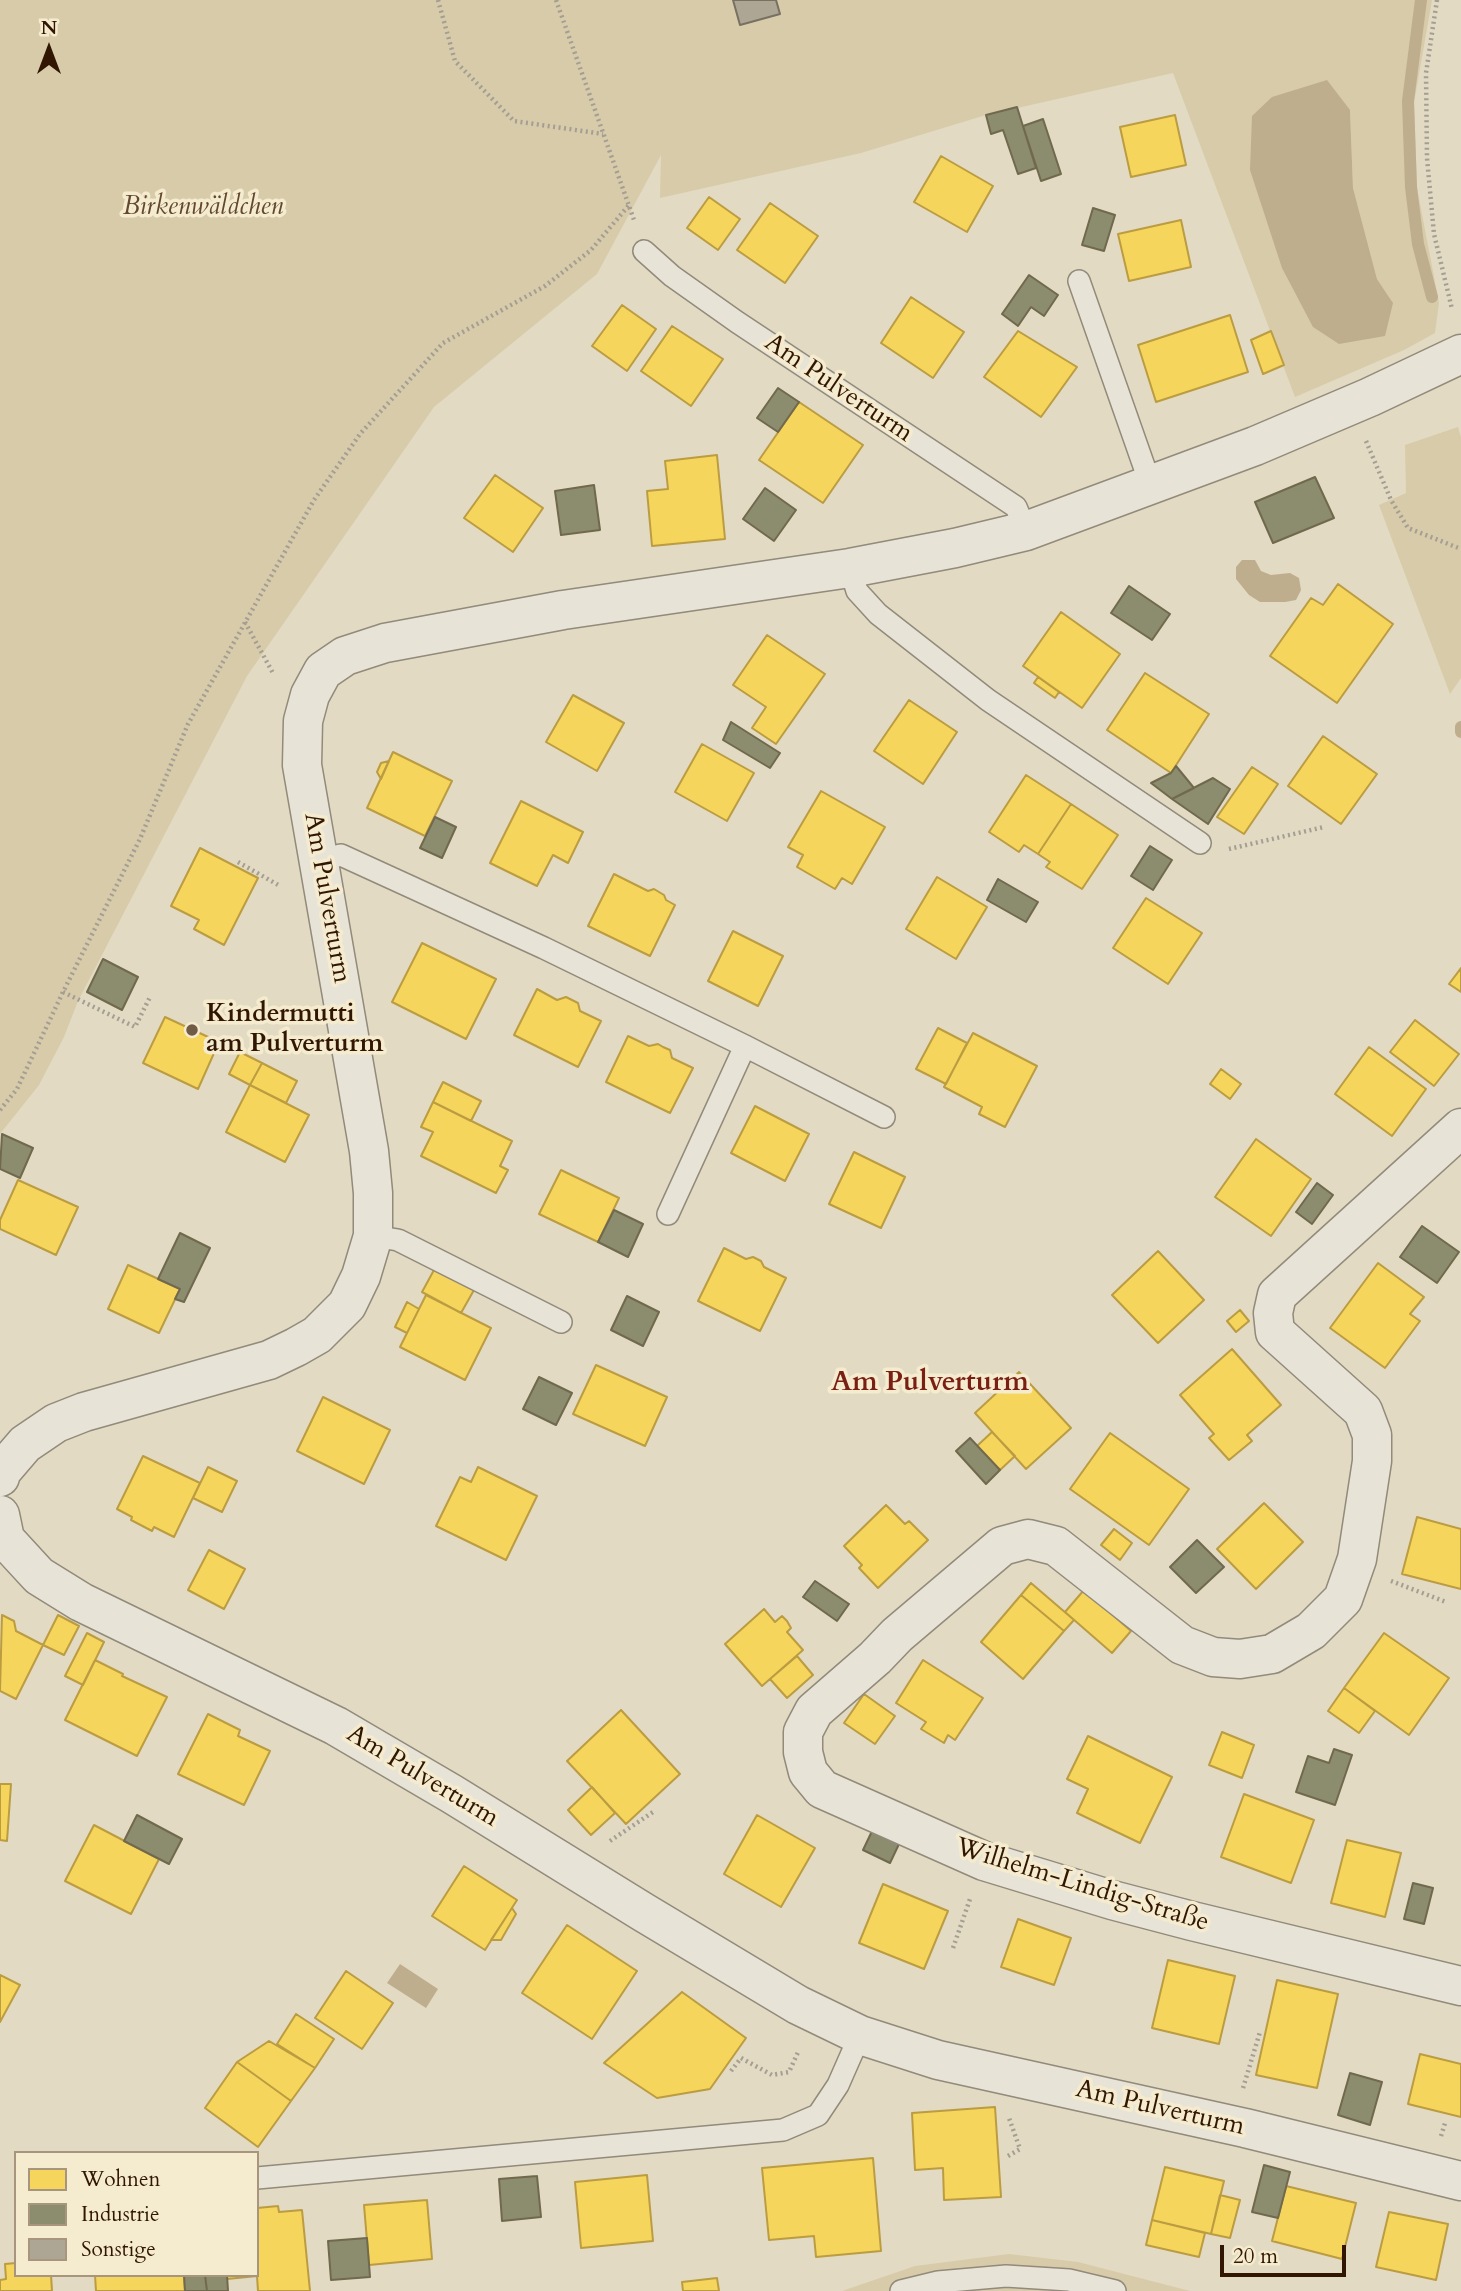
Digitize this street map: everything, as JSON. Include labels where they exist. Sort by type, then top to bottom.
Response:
[{"type":"street","name":"Am Pulverturm","points":[[0,1477],[1,1472],[25,1444],[57,1423],[84,1412],[269,1360],[317,1335],[347,1305],[362,1276],[373,1236],[369,1151],[302,765],[303,720],[310,695],[323,671],[345,656],[384,643],[563,610],[850,568],[956,548],[1026,531],[1255,446],[1370,397],[1461,354]]},
{"type":"street","name":"Wilhelm-Lindig-Straße","points":[[1461,1128],[1277,1295],[1273,1313],[1275,1332],[1363,1411],[1372,1435],[1372,1461],[1357,1559],[1343,1599],[1311,1630],[1272,1654],[1240,1659],[1213,1657],[1182,1645],[1056,1546],[1028,1539],[1002,1546],[897,1635],[875,1658],[814,1711],[803,1732],[808,1772],[822,1789],[984,1861],[1192,1922],[1461,1986]]},
{"type":"street","name":"Am Pulverturm","points":[[2,1532],[39,1576],[81,1602],[336,1726],[798,2005],[860,2035],[938,2060],[1245,2128],[1461,2181]]},
{"type":"lane","name":"Am Pulverturm","points":[[644,251],[672,276],[737,322],[1016,507],[1026,531]]},
{"type":"lane","points":[[1079,281],[1151,486]]},
{"type":"lane","points":[[850,568],[857,591],[878,614],[988,700],[1208,847]]},
{"type":"lane","points":[[320,860],[341,855],[544,948],[884,1117]]},
{"type":"lane","points":[[668,1214],[745,1046]]},
{"type":"lane","points":[[373,1236],[398,1240],[561,1322]]},
{"type":"lane","points":[[259,2178],[783,2130],[818,2115],[838,2085],[860,2035]]},
{"type":"lane","points":[[901,2291],[938,2282],[1006,2276],[1069,2280],[1115,2291]]},
{"type":"path","points":[[438,0],[455,61],[514,121],[603,134]]},
{"type":"path","points":[[555,0],[644,251]]},
{"type":"path","points":[[1437,0],[1426,73],[1427,158],[1434,234],[1452,309]]},
{"type":"path","points":[[0,1110],[18,1089],[140,839],[188,724],[314,500],[360,434],[443,343],[545,286],[591,250],[629,205]]},
{"type":"path","points":[[1364,437],[1391,500],[1408,528],[1461,549]]},
{"type":"path","points":[[244,621],[275,678]]},
{"type":"path","points":[[1208,847],[1324,827]]},
{"type":"path","points":[[238,862],[291,892]]},
{"type":"path","points":[[63,992],[135,1027],[150,997]]},
{"type":"path","points":[[1357,1559],[1372,1561],[1391,1581],[1446,1602]]},
{"type":"path","points":[[610,1841],[653,1812]]},
{"type":"path","points":[[953,1948],[964,1916]]},
{"type":"path","points":[[1241,2093],[1260,2032]]},
{"type":"path","points":[[731,2071],[741,2058],[772,2075],[789,2072],[801,2046]]},
{"type":"path","points":[[1007,2116],[1020,2149],[1008,2156]]},
{"type":"green space","name":"Birkenwäldchen","points":[[0,0],[1432,0],[1414,103],[1417,188],[1439,303],[1435,333],[1404,350],[1295,397],[1173,73],[986,115],[861,153],[660,198],[661,155],[597,274],[434,407],[247,676],[78,1001],[64,1037],[39,1085],[0,1134]],"holes":[[[1350,110],[1353,188],[1377,279],[1393,303],[1252,116]]]},
{"type":"green space","points":[[1458,427],[1461,437],[1461,678],[1450,694],[1379,505],[1406,493],[1405,445]]},
{"type":"green space","points":[[1009,2254],[1078,2262],[1190,2291],[842,2291],[915,2266]]},
{"type":"shaded area","points":[[1327,80],[1350,110],[1353,188],[1377,279],[1393,303],[1385,336],[1339,344],[1313,327],[1282,268],[1250,170],[1252,116],[1272,97]]},
{"type":"shaded area","points":[[1242,560],[1255,560],[1261,571],[1271,575],[1290,573],[1299,578],[1301,590],[1296,600],[1260,602],[1249,595],[1236,579],[1236,567]]},
{"type":"shaded area","points":[[400,1964],[438,1989],[426,2008],[387,1983]]},
{"type":"building: Wohnen","points":[[1175,115],[1186,165],[1131,177],[1120,127]]},
{"type":"building: Wohnen","points":[[941,156],[993,186],[967,232],[914,202]]},
{"type":"building: Wohnen","points":[[709,197],[740,219],[718,250],[687,228]]},
{"type":"building: Wohnen","points":[[770,203],[818,236],[785,283],[737,250]]},
{"type":"building: Wohnen","points":[[1181,220],[1191,267],[1129,281],[1118,234]]},
{"type":"building: Wohnen","points":[[911,297],[964,332],[933,378],[881,343]]},
{"type":"building: Wohnen","points":[[622,305],[656,329],[627,371],[592,346]]},
{"type":"building: Wohnen","points":[[1230,315],[1248,372],[1156,402],[1138,345]]},
{"type":"building: Wohnen","points":[[672,326],[723,359],[691,406],[641,371]]},
{"type":"building: Wohnen","points":[[1018,331],[1077,367],[1041,417],[984,377]]},
{"type":"building: Wohnen","points":[[1271,331],[1284,365],[1263,374],[1251,340]]},
{"type":"building: Wohnen","points":[[799,402],[863,445],[823,503],[759,460]]},
{"type":"building: Wohnen","points":[[717,455],[725,539],[652,546],[647,491],[668,489],[665,461]]},
{"type":"building: Wohnen","points":[[495,475],[543,508],[513,552],[464,518]]},
{"type":"building: Wohnen","points":[[1338,584],[1393,624],[1337,703],[1270,656],[1311,598],[1323,605]]},
{"type":"building: Wohnen","points":[[1061,612],[1120,654],[1082,708],[1023,666]]},
{"type":"building: Wohnen","points":[[767,635],[825,674],[776,744],[752,728],[766,707],[733,685]]},
{"type":"building: Wohnen","points":[[1145,673],[1209,714],[1171,773],[1107,730]]},
{"type":"building: Wohnen","points":[[1038,677],[1059,692],[1055,698],[1034,683]]},
{"type":"building: Wohnen","points":[[573,695],[624,723],[597,771],[546,742]]},
{"type":"building: Wohnen","points":[[909,700],[957,732],[923,784],[874,751]]},
{"type":"building: Wohnen","points":[[1323,736],[1377,774],[1341,824],[1288,786]]},
{"type":"building: Wohnen","points":[[702,744],[754,773],[727,821],[675,792]]},
{"type":"building: Wohnen","points":[[393,752],[452,781],[425,836],[367,808]]},
{"type":"building: Wohnen","points":[[389,761],[381,779],[377,772],[381,763]]},
{"type":"building: Wohnen","points":[[1252,767],[1278,784],[1244,834],[1217,817]]},
{"type":"building: Wohnen","points":[[1026,775],[1071,804],[1038,854],[1024,845],[1019,852],[989,832]]},
{"type":"building: Wohnen","points":[[821,791],[885,827],[852,884],[842,878],[835,889],[797,867],[803,855],[788,847]]},
{"type":"building: Wohnen","points":[[521,801],[583,832],[568,863],[553,855],[537,886],[490,863]]},
{"type":"building: Wohnen","points":[[1071,804],[1118,835],[1082,889],[1046,867],[1050,862],[1038,854]]},
{"type":"building: Wohnen","points":[[200,848],[258,878],[224,945],[194,929],[199,920],[171,906]]},
{"type":"building: Wohnen","points":[[614,874],[648,891],[654,889],[675,905],[650,956],[588,926]]},
{"type":"building: Wohnen","points":[[937,877],[987,907],[956,959],[906,929]]},
{"type":"building: Wohnen","points":[[1146,898],[1202,933],[1168,984],[1113,948]]},
{"type":"building: Wohnen","points":[[733,931],[783,956],[758,1006],[708,981]]},
{"type":"building: Wohnen","points":[[422,943],[496,979],[466,1039],[392,1002]]},
{"type":"building: Wohnen","points":[[1461,968],[1461,992],[1449,984]]},
{"type":"building: Wohnen","points":[[537,989],[557,1000],[566,997],[578,1003],[580,1011],[601,1021],[578,1067],[514,1035]]},
{"type":"building: Wohnen","points":[[165,1017],[219,1042],[198,1089],[143,1063]]},
{"type":"building: Wohnen","points":[[1415,1020],[1459,1054],[1434,1086],[1390,1052]]},
{"type":"building: Wohnen","points":[[938,1028],[967,1043],[946,1084],[916,1069]]},
{"type":"building: Wohnen","points":[[973,1033],[1037,1066],[1005,1127],[979,1114],[982,1107],[944,1087]]},
{"type":"building: Wohnen","points":[[628,1036],[649,1046],[658,1044],[670,1050],[672,1058],[693,1068],[670,1113],[606,1082]]},
{"type":"building: Wohnen","points":[[1369,1047],[1426,1089],[1392,1136],[1335,1094]]},
{"type":"building: Wohnen","points":[[240,1052],[262,1063],[250,1085],[229,1074]]},
{"type":"building: Wohnen","points":[[262,1063],[297,1081],[286,1103],[250,1085]]},
{"type":"building: Wohnen","points":[[1221,1069],[1241,1084],[1230,1099],[1210,1084]]},
{"type":"building: Wohnen","points":[[443,1082],[481,1101],[471,1121],[433,1102]]},
{"type":"building: Wohnen","points":[[250,1085],[309,1115],[285,1162],[226,1132]]},
{"type":"building: Wohnen","points":[[433,1102],[512,1141],[500,1166],[508,1170],[496,1193],[421,1156],[433,1132],[421,1127]]},
{"type":"building: Wohnen","points":[[755,1106],[809,1134],[785,1181],[731,1153]]},
{"type":"building: Wohnen","points":[[1256,1139],[1311,1179],[1271,1236],[1215,1197]]},
{"type":"building: Wohnen","points":[[854,1152],[905,1177],[881,1228],[829,1204]]},
{"type":"building: Wohnen","points":[[561,1170],[619,1198],[598,1242],[539,1214]]},
{"type":"building: Wohnen","points":[[18,1180],[78,1207],[56,1255],[0,1229],[0,1220]]},
{"type":"building: Wohnen","points":[[724,1248],[746,1259],[753,1257],[761,1261],[764,1267],[786,1278],[760,1331],[698,1301]]},
{"type":"building: Wohnen","points":[[1158,1251],[1204,1300],[1158,1343],[1112,1295]]},
{"type":"building: Wohnen","points":[[1378,1263],[1424,1297],[1410,1314],[1420,1321],[1385,1368],[1330,1328]]},
{"type":"building: Wohnen","points":[[128,1265],[180,1289],[159,1333],[108,1309]]},
{"type":"building: Wohnen","points":[[434,1270],[474,1290],[461,1313],[422,1292]]},
{"type":"building: Wohnen","points":[[426,1295],[491,1328],[465,1380],[400,1347]]},
{"type":"building: Wohnen","points":[[407,1302],[419,1309],[407,1333],[395,1327]]},
{"type":"building: Wohnen","points":[[1240,1310],[1249,1321],[1236,1332],[1227,1321]]},
{"type":"building: Wohnen","points":[[1232,1349],[1281,1405],[1247,1435],[1252,1441],[1229,1460],[1209,1438],[1214,1434],[1180,1395]]},
{"type":"building: Wohnen","points":[[596,1365],[667,1397],[645,1446],[573,1414]]},
{"type":"building: Wohnen","points":[[1019,1372],[1071,1428],[1026,1469],[975,1413]]},
{"type":"building: Wohnen","points":[[323,1397],[390,1430],[364,1484],[297,1451]]},
{"type":"building: Wohnen","points":[[992,1432],[1015,1456],[1000,1470],[977,1446]]},
{"type":"building: Wohnen","points":[[1110,1433],[1189,1489],[1149,1545],[1070,1489]]},
{"type":"building: Wohnen","points":[[143,1456],[200,1483],[174,1537],[154,1527],[152,1531],[117,1509]]},
{"type":"building: Wohnen","points":[[208,1467],[237,1481],[222,1512],[193,1498]]},
{"type":"building: Wohnen","points":[[478,1467],[537,1496],[506,1560],[436,1526],[460,1477],[471,1482]]},
{"type":"building: Wohnen","points":[[1264,1503],[1303,1542],[1256,1589],[1217,1549]]},
{"type":"building: Wohnen","points":[[886,1505],[905,1524],[909,1521],[928,1540],[878,1588],[859,1568],[862,1565],[844,1546]]},
{"type":"building: Wohnen","points":[[1417,1517],[1461,1529],[1461,1589],[1402,1574]]},
{"type":"building: Wohnen","points":[[1114,1529],[1132,1543],[1120,1560],[1101,1545]]},
{"type":"building: Wohnen","points":[[209,1550],[245,1569],[224,1609],[188,1590]]},
{"type":"building: Wohnen","points":[[1031,1583],[1074,1620],[1064,1631],[1021,1595]]},
{"type":"building: Wohnen","points":[[1084,1590],[1131,1631],[1112,1653],[1065,1612]]},
{"type":"building: Wohnen","points":[[1021,1595],[1064,1631],[1023,1679],[981,1642]]},
{"type":"building: Wohnen","points":[[764,1609],[775,1622],[782,1616],[787,1621],[791,1628],[787,1632],[803,1650],[762,1686],[725,1644]]},
{"type":"building: Wohnen","points":[[2,1615],[14,1621],[16,1631],[43,1645],[16,1699],[0,1691]]},
{"type":"building: Wohnen","points":[[58,1615],[79,1626],[64,1655],[43,1645]]},
{"type":"building: Wohnen","points":[[87,1633],[104,1642],[83,1685],[65,1676]]},
{"type":"building: Wohnen","points":[[1384,1633],[1449,1678],[1409,1735],[1344,1688]]},
{"type":"building: Wohnen","points":[[797,1656],[813,1675],[787,1698],[770,1679]]},
{"type":"building: Wohnen","points":[[95,1660],[167,1697],[137,1756],[65,1720]]},
{"type":"building: Wohnen","points":[[923,1660],[983,1698],[955,1740],[948,1735],[944,1743],[921,1729],[926,1722],[896,1703]]},
{"type":"building: Wohnen","points":[[1344,1688],[1375,1711],[1359,1733],[1328,1711]]},
{"type":"building: Wohnen","points":[[864,1694],[895,1716],[875,1744],[844,1723]]},
{"type":"building: Wohnen","points":[[621,1710],[680,1774],[626,1824],[567,1761]]},
{"type":"building: Wohnen","points":[[208,1714],[240,1730],[238,1736],[270,1751],[244,1805],[178,1774]]},
{"type":"building: Wohnen","points":[[1222,1732],[1254,1745],[1242,1778],[1209,1765]]},
{"type":"building: Wohnen","points":[[1088,1736],[1172,1777],[1140,1843],[1077,1813],[1088,1789],[1067,1779]]},
{"type":"building: Wohnen","points":[[0,1784],[11,1784],[7,1841],[0,1840]]},
{"type":"building: Wohnen","points":[[592,1787],[615,1813],[591,1835],[568,1810]]},
{"type":"building: Wohnen","points":[[1244,1794],[1314,1820],[1291,1883],[1221,1857]]},
{"type":"building: Wohnen","points":[[757,1815],[815,1848],[781,1907],[724,1874]]},
{"type":"building: Wohnen","points":[[94,1825],[159,1859],[131,1914],[65,1881]]},
{"type":"building: Wohnen","points":[[1347,1840],[1401,1853],[1385,1917],[1331,1903]]},
{"type":"building: Wohnen","points":[[464,1866],[517,1900],[485,1950],[432,1916]]},
{"type":"building: Wohnen","points":[[883,1884],[948,1911],[924,1969],[859,1943]]},
{"type":"building: Wohnen","points":[[512,1908],[516,1914],[501,1940],[491,1940]]},
{"type":"building: Wohnen","points":[[1018,1919],[1071,1938],[1054,1985],[1001,1967]]},
{"type":"building: Wohnen","points":[[567,1925],[637,1971],[592,2039],[522,1993]]},
{"type":"building: Wohnen","points":[[1168,1960],[1235,1976],[1219,2044],[1152,2028]]},
{"type":"building: Wohnen","points":[[346,1971],[393,2003],[362,2049],[315,2018]]},
{"type":"building: Wohnen","points":[[0,1975],[20,1985],[0,2022]]},
{"type":"building: Wohnen","points":[[1277,1980],[1338,1994],[1317,2088],[1256,2075]]},
{"type":"building: Wohnen","points":[[682,1992],[746,2038],[710,2089],[657,2098],[604,2063]]},
{"type":"building: Wohnen","points":[[296,2014],[334,2039],[315,2068],[277,2044]]},
{"type":"building: Wohnen","points":[[269,2041],[315,2068],[291,2101],[237,2062]]},
{"type":"building: Wohnen","points":[[1420,2054],[1461,2064],[1461,2117],[1408,2104]]},
{"type":"building: Wohnen","points":[[237,2062],[291,2101],[258,2147],[205,2108]]},
{"type":"building: Wohnen","points":[[995,2107],[1001,2197],[944,2200],[943,2168],[915,2170],[912,2113]]},
{"type":"building: Wohnen","points":[[873,2158],[881,2251],[816,2257],[814,2236],[769,2240],[762,2168]]},
{"type":"building: Wohnen","points":[[1165,2167],[1224,2181],[1211,2234],[1152,2220]]},
{"type":"building: Wohnen","points":[[647,2175],[653,2241],[581,2248],[575,2182]]},
{"type":"building: Wohnen","points":[[1286,2186],[1356,2203],[1342,2259],[1272,2241]]},
{"type":"building: Wohnen","points":[[1220,2195],[1240,2200],[1230,2238],[1211,2234]]},
{"type":"building: Wohnen","points":[[427,2200],[432,2259],[369,2265],[364,2205]]},
{"type":"building: Wohnen","points":[[278,2206],[279,2212],[302,2210],[310,2291],[258,2291],[259,2208]]},
{"type":"building: Wohnen","points":[[1389,2212],[1448,2224],[1436,2280],[1376,2267]]},
{"type":"building: Wohnen","points":[[1152,2220],[1205,2233],[1199,2257],[1146,2245]]},
{"type":"building: Wohnen","points":[[14,2263],[14,2277],[51,2277],[52,2291],[0,2291],[0,2280],[6,2279],[5,2264]]},
{"type":"building: Wohnen","points":[[95,2277],[184,2277],[185,2291],[96,2291]]},
{"type":"building: Wohnen","points":[[717,2278],[719,2291],[683,2291],[682,2282]]},
{"type":"building: Industrie","points":[[1017,107],[1036,168],[1018,174],[1003,130],[991,134],[986,115]]},
{"type":"building: Industrie","points":[[1043,119],[1061,174],[1041,181],[1023,126]]},
{"type":"building: Industrie","points":[[1093,208],[1115,215],[1104,251],[1082,245]]},
{"type":"building: Industrie","points":[[1029,275],[1058,295],[1044,316],[1031,307],[1018,326],[1002,314]]},
{"type":"building: Industrie","points":[[778,388],[799,402],[778,432],[757,418]]},
{"type":"building: Industrie","points":[[1315,477],[1334,518],[1273,543],[1255,502]]},
{"type":"building: Industrie","points":[[594,485],[600,530],[561,535],[555,491]]},
{"type":"building: Industrie","points":[[765,488],[796,510],[774,541],[743,519]]},
{"type":"building: Industrie","points":[[1129,586],[1170,614],[1152,640],[1111,613]]},
{"type":"building: Industrie","points":[[731,722],[780,753],[770,768],[723,740]]},
{"type":"building: Industrie","points":[[1176,766],[1194,788],[1172,799],[1151,783],[1171,773]]},
{"type":"building: Industrie","points":[[1213,778],[1230,789],[1208,824],[1172,799]]},
{"type":"building: Industrie","points":[[435,817],[456,827],[442,858],[420,848]]},
{"type":"building: Industrie","points":[[1150,846],[1172,860],[1153,890],[1131,876]]},
{"type":"building: Industrie","points":[[998,879],[1038,902],[1026,922],[987,900]]},
{"type":"building: Industrie","points":[[103,959],[138,977],[122,1010],[87,992]]},
{"type":"building: Industrie","points":[[2,1134],[33,1148],[20,1178],[0,1169]]},
{"type":"building: Industrie","points":[[1317,1183],[1333,1195],[1312,1224],[1296,1212]]},
{"type":"building: Industrie","points":[[614,1210],[643,1224],[628,1257],[598,1242]]},
{"type":"building: Industrie","points":[[1422,1226],[1459,1252],[1437,1283],[1400,1257]]},
{"type":"building: Industrie","points":[[180,1233],[210,1248],[184,1302],[175,1299],[180,1289],[158,1279]]},
{"type":"building: Industrie","points":[[627,1296],[659,1312],[643,1346],[611,1330]]},
{"type":"building: Industrie","points":[[539,1377],[572,1393],[556,1425],[523,1409]]},
{"type":"building: Industrie","points":[[970,1438],[1000,1470],[986,1484],[956,1451]]},
{"type":"building: Industrie","points":[[1197,1540],[1224,1567],[1196,1593],[1170,1567]]},
{"type":"building: Industrie","points":[[815,1581],[849,1604],[837,1621],[803,1597]]},
{"type":"building: Industrie","points":[[1334,1749],[1352,1755],[1335,1805],[1296,1792],[1308,1756],[1329,1763]]},
{"type":"building: Industrie","points":[[137,1815],[182,1839],[169,1864],[124,1841]]},
{"type":"building: Industrie","points":[[873,1829],[900,1842],[890,1863],[863,1850]]},
{"type":"building: Industrie","points":[[1413,1883],[1433,1888],[1424,1924],[1404,1919]]},
{"type":"building: Industrie","points":[[1350,2073],[1382,2082],[1370,2125],[1338,2115]]},
{"type":"building: Industrie","points":[[1264,2165],[1290,2172],[1278,2218],[1252,2212]]},
{"type":"building: Industrie","points":[[537,2176],[541,2217],[502,2221],[499,2179]]},
{"type":"building: Industrie","points":[[367,2238],[370,2277],[331,2280],[328,2241]]},
{"type":"building: Industrie","points":[[184,2277],[205,2277],[207,2291],[185,2291]]},
{"type":"building: Industrie","points":[[205,2277],[227,2277],[228,2291],[207,2291]]},
{"type":"building: Sonstige","points":[[733,0],[776,0],[780,14],[740,25]]},
{"type":"waterway","points":[[1421,0],[1408,101],[1411,187],[1418,244],[1432,297]]},
{"type":"waterway","points":[[1461,727],[1461,732]]},
{"type":"place","name":"Kindermutti am Pulverturm","points":[[192,1030]]},
{"type":"district","name":"Am Pulverturm","points":[[930,1384]]}]
